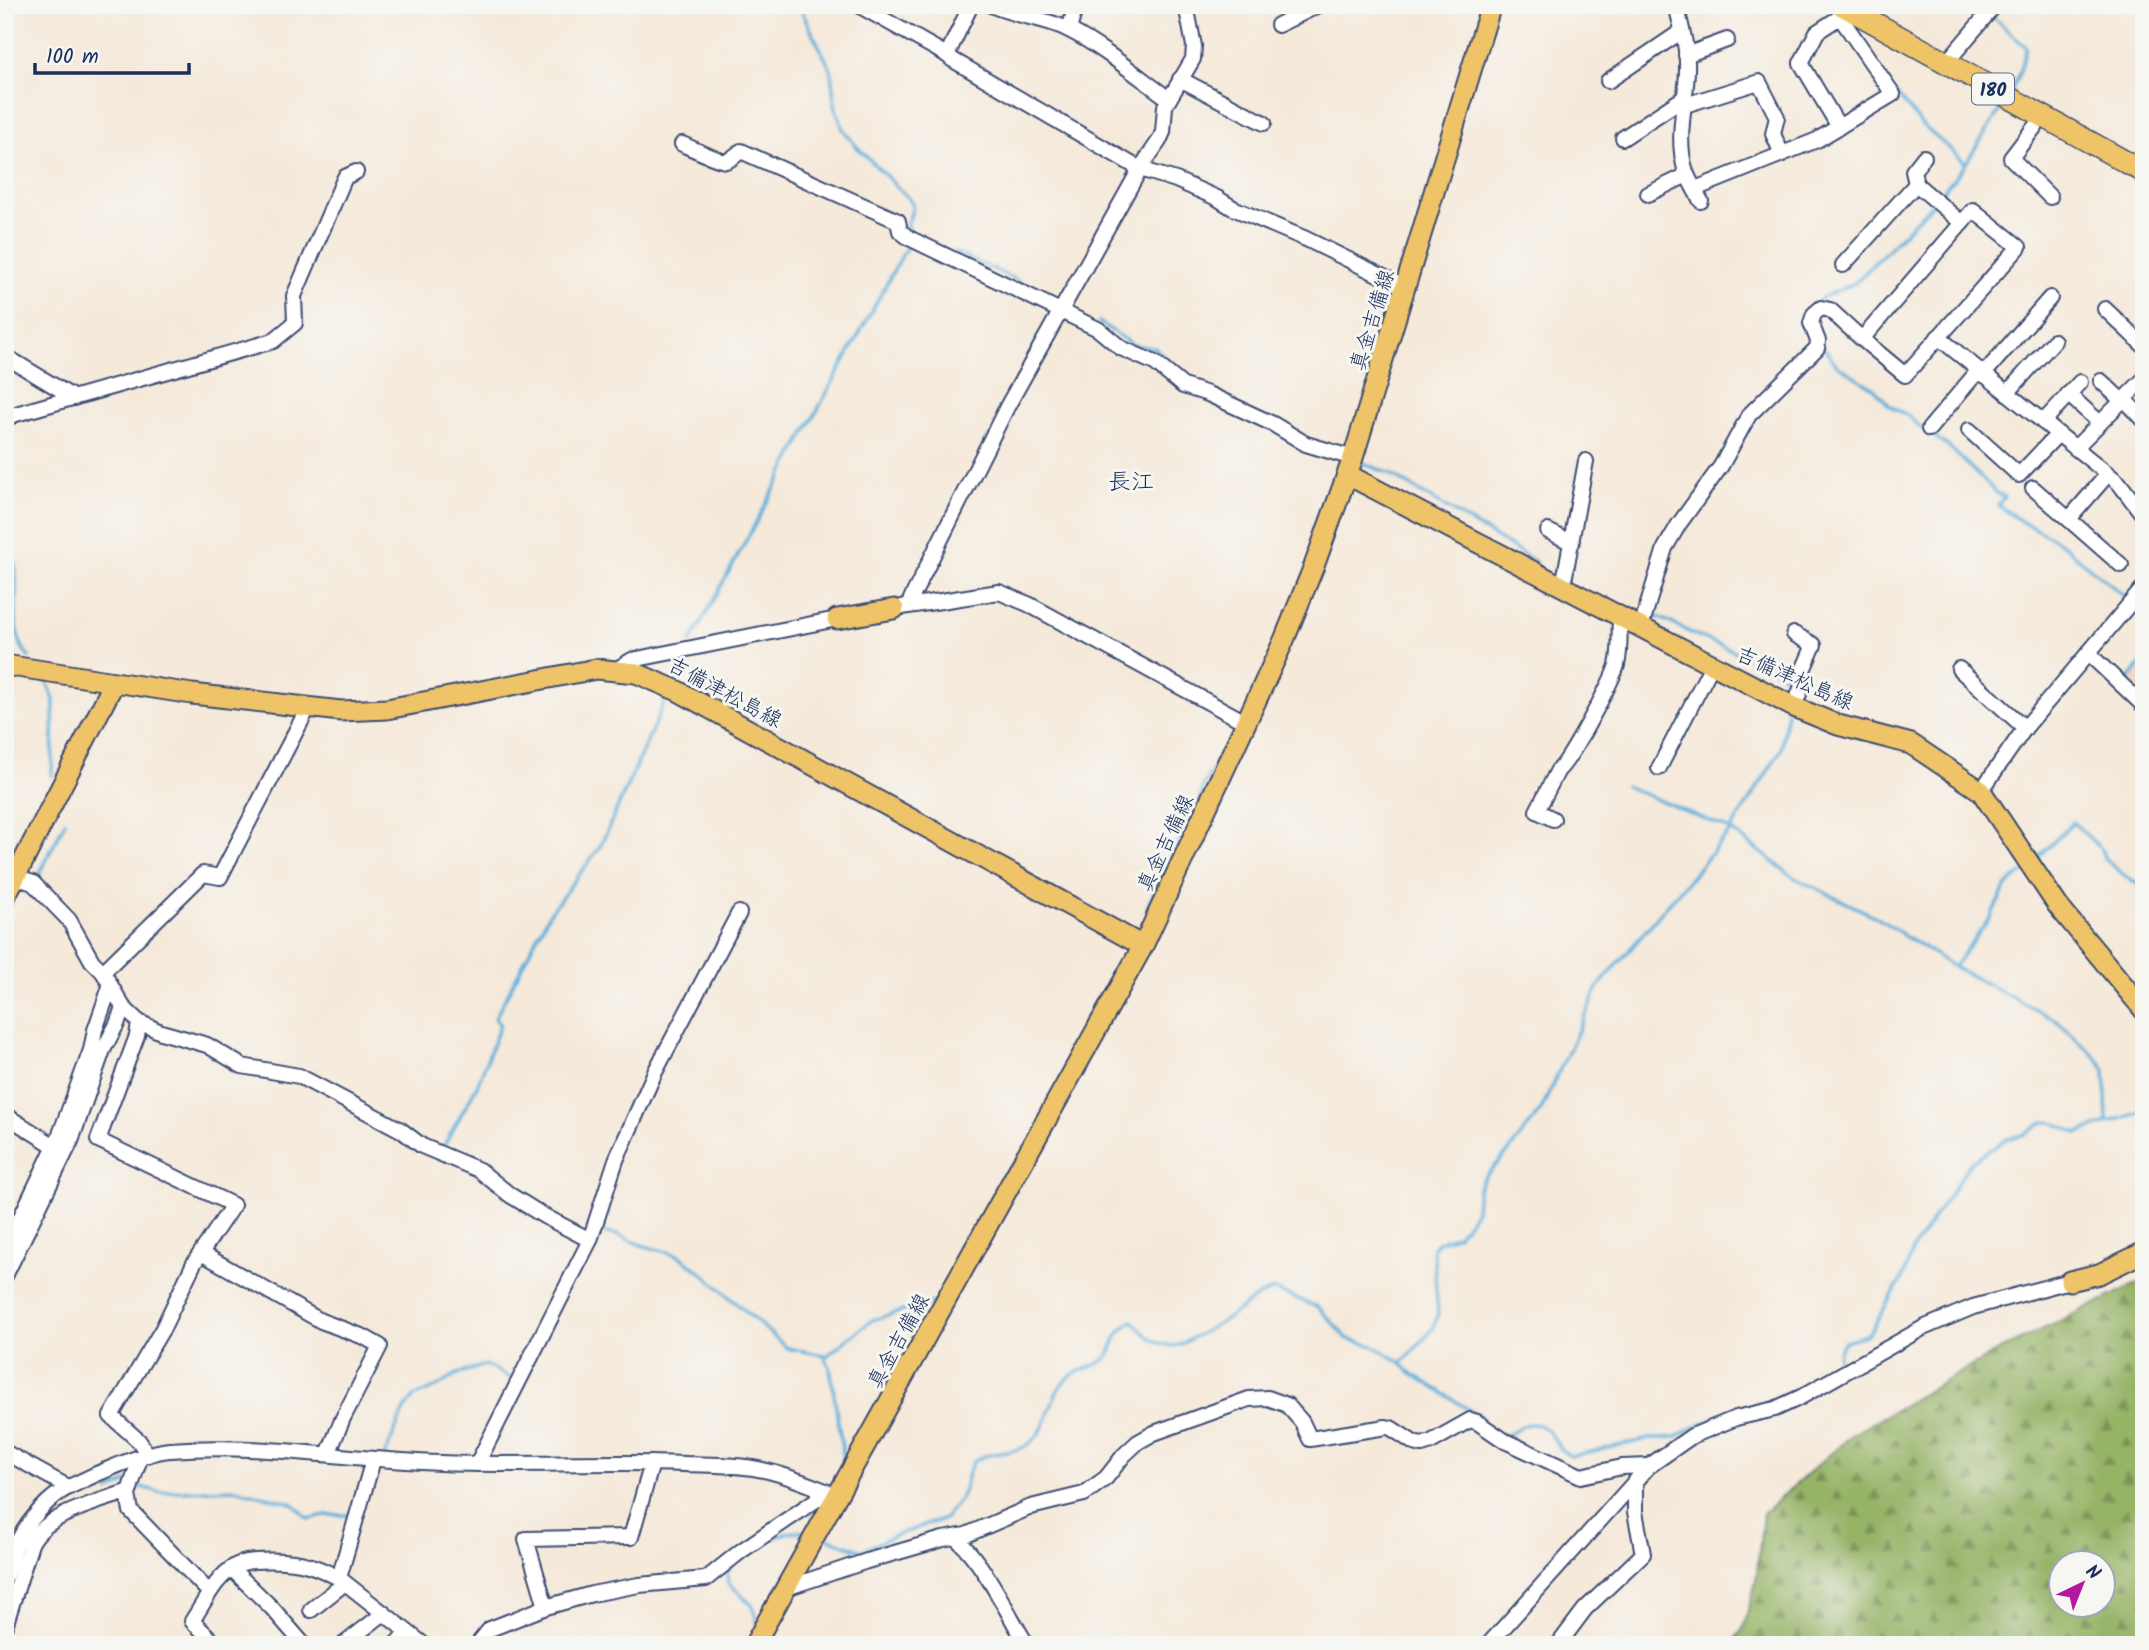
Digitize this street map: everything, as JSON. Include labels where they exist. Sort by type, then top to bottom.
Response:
[{"type":"highway","name":"180","points":[[1842,10],[1946,63],[2144,172]]},
{"type":"main road","name":"真金吉備線","points":[[754,1645],[818,1534],[829,1492],[1143,946],[1245,722],[1314,566],[1350,467],[1491,5]]},
{"type":"main road","name":"吉備津松島線","points":[[1350,467],[1563,586],[1712,665],[1794,707],[1838,725],[1910,744],[1981,791],[2058,906],[2144,1010]]},
{"type":"main road","points":[[837,619],[902,607]]},
{"type":"main road","name":"吉備津松島線","points":[[5,665],[308,708],[354,711],[387,709],[596,669],[617,669],[652,677],[1143,946]]},
{"type":"main road","points":[[5,897],[114,682]]},
{"type":"main road","points":[[2070,1281],[2099,1274],[2144,1252]]},
{"type":"street","points":[[858,5],[1140,169],[1186,184],[1406,288]]},
{"type":"street","points":[[947,55],[971,5]]},
{"type":"street","points":[[991,5],[1007,13],[1044,20],[1069,30],[1169,99]]},
{"type":"street","points":[[1069,30],[1076,5]]},
{"type":"street","points":[[902,607],[911,600],[960,499],[1060,312],[1140,169],[1159,141],[1169,99],[1194,53],[1186,5]]},
{"type":"street","points":[[1278,25],[1319,5]]},
{"type":"street","points":[[1676,5],[1686,55],[1685,101],[1680,128],[1682,155],[1687,175],[1701,194],[1817,140],[1839,127],[1893,94],[1842,10],[1817,32],[1801,64],[1839,127]]},
{"type":"street","points":[[1946,63],[1995,5]]},
{"type":"street","points":[[1608,82],[1682,31]]},
{"type":"street","points":[[1686,55],[1727,40]]},
{"type":"street","points":[[1180,79],[1264,123]]},
{"type":"street","points":[[1623,138],[1685,101],[1759,82],[1777,117],[1773,134],[1782,154]]},
{"type":"street","points":[[2043,116],[2011,158],[2050,197]]},
{"type":"street","points":[[682,144],[721,162],[728,161],[741,151],[898,221],[900,231],[909,238],[1098,330],[1121,348],[1155,363],[1183,386],[1273,424],[1350,467]]},
{"type":"street","points":[[1924,157],[1913,171],[1916,184],[1962,223]]},
{"type":"street","points":[[5,419],[273,341],[295,323],[294,296],[345,177],[356,172]]},
{"type":"street","points":[[1648,194],[1687,175]]},
{"type":"street","points":[[1843,265],[1916,184]]},
{"type":"street","points":[[1641,627],[1665,548],[1679,524],[1721,466],[1749,415],[1817,348],[1818,341],[1811,323],[1814,314],[1821,308],[1830,310],[1862,339],[1905,375],[2019,247],[1973,210],[1862,339]]},
{"type":"street","points":[[1929,429],[2050,298]]},
{"type":"street","points":[[2105,309],[2144,346]]},
{"type":"street","points":[[1938,337],[2119,483],[2144,516]]},
{"type":"street","points":[[2007,393],[2054,341]]},
{"type":"street","points":[[5,356],[74,398]]},
{"type":"street","points":[[2075,448],[2144,379]]},
{"type":"street","points":[[2101,381],[2144,419]]},
{"type":"street","points":[[2043,422],[2080,382]]},
{"type":"street","points":[[2068,394],[2100,423]]},
{"type":"street","points":[[1969,429],[2019,475],[2058,434]]},
{"type":"street","points":[[1563,586],[1586,461]]},
{"type":"street","points":[[2069,519],[2108,474]]},
{"type":"street","points":[[2033,488],[2121,565]]},
{"type":"street","points":[[1548,531],[1572,543]]},
{"type":"street","points":[[1981,791],[2025,728],[2144,587]]},
{"type":"street","points":[[902,607],[999,592],[1028,604],[1245,722]]},
{"type":"street","points":[[1553,819],[1537,811],[1558,770],[1563,768],[1576,746],[1617,664],[1620,615]]},
{"type":"street","points":[[617,669],[632,660],[837,619]]},
{"type":"street","points":[[1794,634],[1814,645],[1800,677],[1804,681],[1794,707]]},
{"type":"street","points":[[2088,653],[2144,706]]},
{"type":"street","points":[[1659,768],[1712,665]]},
{"type":"street","points":[[1959,669],[2025,728]]},
{"type":"street","points":[[105,969],[203,874],[220,877],[308,708]]},
{"type":"street","points":[[1558,770],[1574,778]]},
{"type":"street","points":[[15,877],[33,883],[69,920],[92,961],[105,969],[118,999],[139,1022],[161,1032],[207,1045],[242,1066],[299,1076],[401,1130],[422,1146],[479,1170],[521,1202],[589,1236]]},
{"type":"street","points":[[477,1464],[589,1236],[616,1160],[650,1083],[739,913]]},
{"type":"street","points":[[5,1276],[103,1050],[117,1024],[118,999]]},
{"type":"street","points":[[5,1250],[60,1149],[95,1030],[118,999]]},
{"type":"street","points":[[139,1022],[137,1036],[97,1140],[233,1205],[194,1263],[163,1328],[111,1416],[139,1441],[144,1457],[131,1486],[128,1503],[131,1511],[209,1592]]},
{"type":"street","points":[[5,1115],[60,1149]]},
{"type":"street","points":[[201,1254],[321,1321],[380,1346],[342,1418],[328,1454]]},
{"type":"street","points":[[1488,1645],[1649,1466],[1692,1436],[1725,1421],[1775,1409],[1923,1328],[1989,1302],[2070,1281]]},
{"type":"street","points":[[786,1588],[867,1561],[943,1539],[956,1538],[1031,1507],[1091,1491],[1138,1442],[1154,1433],[1259,1397],[1287,1405],[1302,1422],[1310,1438],[1391,1427],[1414,1443],[1422,1445],[1470,1420],[1505,1441],[1581,1476],[1622,1467],[1649,1466]]},
{"type":"street","points":[[5,1578],[11,1568],[17,1543],[25,1530],[49,1503],[68,1487],[144,1457],[170,1450],[225,1448],[379,1460],[477,1464],[652,1463],[761,1469],[829,1492]]},
{"type":"street","points":[[5,1452],[68,1487]]},
{"type":"street","points":[[311,1610],[342,1580],[357,1516],[379,1460]]},
{"type":"street","points":[[546,1607],[526,1539],[631,1537],[652,1463]]},
{"type":"street","points":[[1558,1645],[1585,1609],[1643,1554],[1634,1512],[1635,1482]]},
{"type":"street","points":[[5,1626],[37,1532],[55,1519],[131,1486]]},
{"type":"street","points":[[477,1645],[490,1629],[546,1607],[639,1585],[706,1579],[741,1551],[829,1492]]},
{"type":"street","points":[[956,1538],[979,1565],[1027,1645]]},
{"type":"street","points":[[217,1645],[192,1620],[209,1592],[232,1569],[249,1561],[299,1563],[323,1570],[342,1580],[424,1645]]},
{"type":"street","points":[[232,1569],[272,1608],[304,1645]]},
{"type":"street","points":[[343,1645],[384,1613]]},
{"type":"street","points":[[395,1645],[407,1632]]},
{"type":"shaded area","points":[[2144,665],[2144,694],[2130,681]]},
{"type":"green space","points":[[2144,1280],[2144,1645],[1730,1645],[1743,1629],[1756,1581],[1763,1513],[1853,1434],[1998,1351]]},
{"type":"waterway","points":[[803,5],[803,14],[831,70],[835,106],[843,129],[856,146],[911,201],[913,207],[907,225],[910,231]]},
{"type":"waterway","points":[[1992,16],[2026,47],[2012,89]]},
{"type":"waterway","points":[[1897,94],[1922,125],[1966,163]]},
{"type":"waterway","points":[[1937,198],[1962,169],[2005,102]]},
{"type":"waterway","points":[[1816,306],[1821,298],[1855,283],[1932,204]]},
{"type":"waterway","points":[[690,643],[910,241]]},
{"type":"waterway","points":[[955,252],[1058,302]]},
{"type":"waterway","points":[[1099,322],[1133,345],[1155,348],[1192,383]]},
{"type":"waterway","points":[[1822,345],[1837,365],[1873,388],[1890,406],[1907,415],[1924,430]]},
{"type":"waterway","points":[[1931,434],[2004,497],[1998,505],[2058,541],[2130,601]]},
{"type":"waterway","points":[[1362,463],[1389,473],[1536,562]]},
{"type":"waterway","points":[[5,542],[16,570],[17,629],[21,644],[29,657]]},
{"type":"waterway","points":[[2135,606],[2144,614]]},
{"type":"waterway","points":[[1647,614],[1766,665],[1796,687]]},
{"type":"waterway","points":[[675,681],[686,653]]},
{"type":"waterway","points":[[2130,683],[2127,681],[2144,661]]},
{"type":"waterway","points":[[48,684],[54,700],[52,776]]},
{"type":"waterway","points":[[442,1149],[477,1086],[500,1025],[495,1018],[549,914],[600,847],[668,694]]},
{"type":"waterway","points":[[822,1536],[862,1551],[891,1537],[946,1518],[960,1499],[974,1461],[987,1455],[1017,1450],[1036,1438],[1065,1380],[1105,1359],[1117,1336],[1133,1321],[1154,1340],[1166,1345],[1180,1345],[1228,1318],[1258,1296],[1274,1290],[1318,1307],[1348,1339],[1374,1346],[1402,1363],[1433,1329],[1438,1315],[1433,1247],[1438,1242],[1457,1235],[1465,1227],[1476,1210],[1478,1190],[1483,1179],[1541,1110],[1599,986],[1731,830],[1781,750],[1787,712]]},
{"type":"waterway","points":[[1147,908],[1204,784],[1221,755]]},
{"type":"waterway","points":[[1625,786],[1731,830],[1795,878],[1876,917],[1954,967],[2056,1020],[2099,1060],[2105,1070],[2107,1122]]},
{"type":"waterway","points":[[41,883],[40,873],[65,822]]},
{"type":"waterway","points":[[2035,861],[2073,822],[2101,849],[2105,859],[2131,881],[2144,886]]},
{"type":"waterway","points":[[1954,967],[1990,917],[2004,891],[2026,871]]},
{"type":"waterway","points":[[1111,984],[1121,965]]},
{"type":"waterway","points":[[1078,1045],[1084,1021],[1106,994]]},
{"type":"waterway","points":[[102,1039],[108,1017],[116,1004]]},
{"type":"waterway","points":[[1820,1379],[1837,1363],[1839,1351],[1845,1341],[1866,1335],[1871,1330],[1903,1277],[1913,1249],[1971,1162],[2007,1139],[2026,1134],[2043,1122],[2052,1122],[2078,1133],[2144,1111]]},
{"type":"waterway","points":[[598,1232],[618,1235],[641,1245],[678,1255],[787,1348],[824,1355],[830,1367],[843,1468]]},
{"type":"waterway","points":[[825,1357],[872,1320],[935,1302]]},
{"type":"waterway","points":[[1401,1364],[1482,1418]]},
{"type":"waterway","points":[[384,1457],[404,1410],[414,1397],[439,1386],[455,1375],[485,1365],[513,1379]]},
{"type":"waterway","points":[[1735,1411],[1771,1402],[1807,1386]]},
{"type":"waterway","points":[[1505,1435],[1528,1424],[1539,1425],[1571,1456],[1649,1439],[1676,1437],[1700,1424],[1728,1414]]},
{"type":"waterway","points":[[109,1491],[127,1482]]},
{"type":"waterway","points":[[134,1485],[159,1492],[234,1489],[292,1503],[309,1519],[325,1515],[351,1515]]},
{"type":"waterway","points":[[807,1514],[823,1502]]},
{"type":"waterway","points":[[34,1528],[50,1515]]},
{"type":"waterway","points":[[757,1549],[789,1533],[811,1533]]},
{"type":"waterway","points":[[731,1568],[727,1573],[728,1582],[752,1605],[758,1624]]},
{"type":"district","name":"長江","points":[[1131,481]]}]
